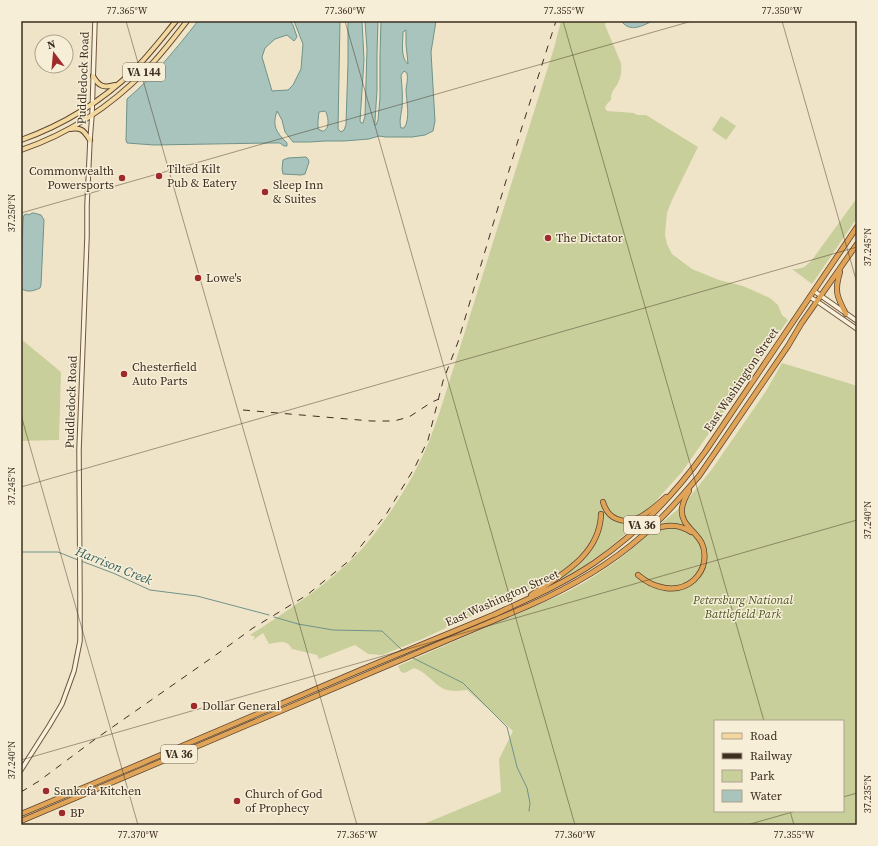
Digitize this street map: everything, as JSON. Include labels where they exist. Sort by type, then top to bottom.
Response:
[{"type":"highway","name":"East Washington Street","points":[[21,814],[520,603],[567,580],[604,556],[643,524],[678,487],[705,452],[857,227]]},
{"type":"highway","name":"East Washington Street","points":[[21,821],[550,596],[601,567],[627,549],[649,530],[670,510],[691,486],[857,244]]},
{"type":"highway","points":[[843,264],[837,284],[837,291],[839,300],[846,314]]},
{"type":"highway","points":[[649,530],[671,525],[689,530],[700,544],[702,560],[695,575],[686,582],[677,586],[666,586],[656,583],[639,574],[647,581],[664,588],[681,587],[695,579],[700,572],[705,556],[704,548],[698,535],[685,523],[682,514],[684,502],[691,486]]},
{"type":"highway","points":[[603,502],[607,511],[614,518],[623,521],[631,521],[648,512],[678,487]]},
{"type":"highway","points":[[520,603],[569,570],[583,556],[597,535],[601,521],[601,514]]},
{"type":"main road","name":"Puddledock Road","points":[[21,770],[62,704],[74,671],[80,637],[80,430],[87,205],[95,21]]},
{"type":"main road","name":"VA 144","points":[[21,140],[54,126],[92,104],[134,70],[176,21]]},
{"type":"main road","name":"VA 144","points":[[21,150],[38,144],[68,129],[92,115],[111,101],[158,58],[187,21]]},
{"type":"main road","points":[[93,76],[97,83],[103,86],[117,84]]},
{"type":"main road","points":[[68,129],[75,128],[82,130],[90,140]]},
{"type":"main road","points":[[810,297],[855,328],[857,321],[814,291]]},
{"type":"green space","points":[[561,21],[606,21],[605,25],[621,63],[621,74],[617,85],[613,90],[611,100],[605,108],[607,111],[646,115],[698,147],[667,213],[665,235],[667,244],[672,254],[692,269],[719,280],[743,286],[770,298],[778,305],[782,315],[788,320],[682,472],[637,520],[639,521],[638,523],[607,550],[561,580],[554,578],[420,640],[382,655],[368,654],[355,645],[319,659],[317,655],[292,649],[285,642],[269,644],[263,633],[252,641],[255,637],[250,635],[313,592],[337,573],[360,551],[392,510],[420,461],[440,411],[554,48]]},
{"type":"green space","points":[[721,116],[736,126],[726,140],[712,130]]},
{"type":"green space","points":[[857,198],[857,218],[812,284],[792,269],[804,267],[812,260]]},
{"type":"green space","points":[[21,339],[61,372],[59,440],[21,441]]},
{"type":"green space","name":"Petersburg National Battlefield Park","points":[[782,363],[857,386],[857,825],[421,825],[501,792],[499,759],[513,731],[467,690],[454,691],[445,689],[438,686],[414,668],[405,673],[401,672],[398,666],[565,593],[587,581],[618,560],[684,504],[712,469],[766,391]]},
{"type":"water","points":[[198,21],[290,21],[297,37],[294,41],[287,35],[275,39],[265,48],[262,57],[272,91],[288,90],[293,85],[301,69],[303,44],[294,21],[340,21],[338,129],[341,132],[344,130],[346,125],[348,21],[362,21],[364,60],[360,121],[363,123],[365,116],[367,49],[365,21],[378,21],[376,125],[378,120],[380,98],[381,21],[436,21],[431,52],[435,121],[433,131],[425,135],[412,137],[379,136],[369,139],[344,141],[293,142],[285,132],[282,120],[277,111],[275,125],[280,135],[287,143],[287,146],[280,143],[154,145],[127,143],[127,99],[156,72]],"holes":[[[406,30],[406,44],[408,64],[405,61],[402,49],[403,32]],[[404,71],[407,73],[406,89],[408,115],[404,128],[401,128],[400,123],[402,108],[401,75]],[[325,111],[328,118],[328,126],[324,131],[318,129],[319,112]]]},
{"type":"water","points":[[621,21],[653,21],[632,28],[625,25]]},
{"type":"water","points":[[306,157],[309,162],[305,174],[283,174],[283,160],[288,158]]},
{"type":"water","points":[[32,213],[41,215],[44,220],[41,285],[38,289],[28,291],[21,288],[23,220],[24,215],[29,215]]},
{"type":"waterway","name":"Harrison Creek","points":[[21,552],[58,552],[78,560]]},
{"type":"waterway","name":"Harrison Creek","points":[[81,561],[113,573],[150,590],[197,596],[269,615]]},
{"type":"waterway","name":"Harrison Creek","points":[[274,617],[298,624],[333,630],[382,631],[402,650]]},
{"type":"waterway","name":"Harrison Creek","points":[[411,657],[463,683],[507,727],[517,767],[527,788],[530,803],[529,811]]},
{"type":"railway","points":[[21,792],[39,781],[94,740],[253,628],[307,595],[350,560],[387,513],[415,467],[428,440],[443,381],[458,342],[522,127],[556,21]]},
{"type":"railway","points":[[243,410],[371,421],[394,421],[409,417],[439,399]]},
{"type":"place","name":"Tilted Kilt Pub & Eatery","points":[[159,176]]},
{"type":"place","name":"Commonwealth Powersports","points":[[122,178]]},
{"type":"place","name":"Sleep Inn & Suites","points":[[265,192]]},
{"type":"place","name":"The Dictator","points":[[548,238]]},
{"type":"place","name":"Lowe's","points":[[198,278]]},
{"type":"place","name":"Chesterfield Auto Parts","points":[[124,374]]},
{"type":"place","name":"Dollar General","points":[[194,706]]},
{"type":"place","name":"Sankofa Kitchen","points":[[46,791]]},
{"type":"place","name":"Church of God of Prophecy","points":[[237,801]]},
{"type":"place","name":"BP","points":[[62,813]]}]
